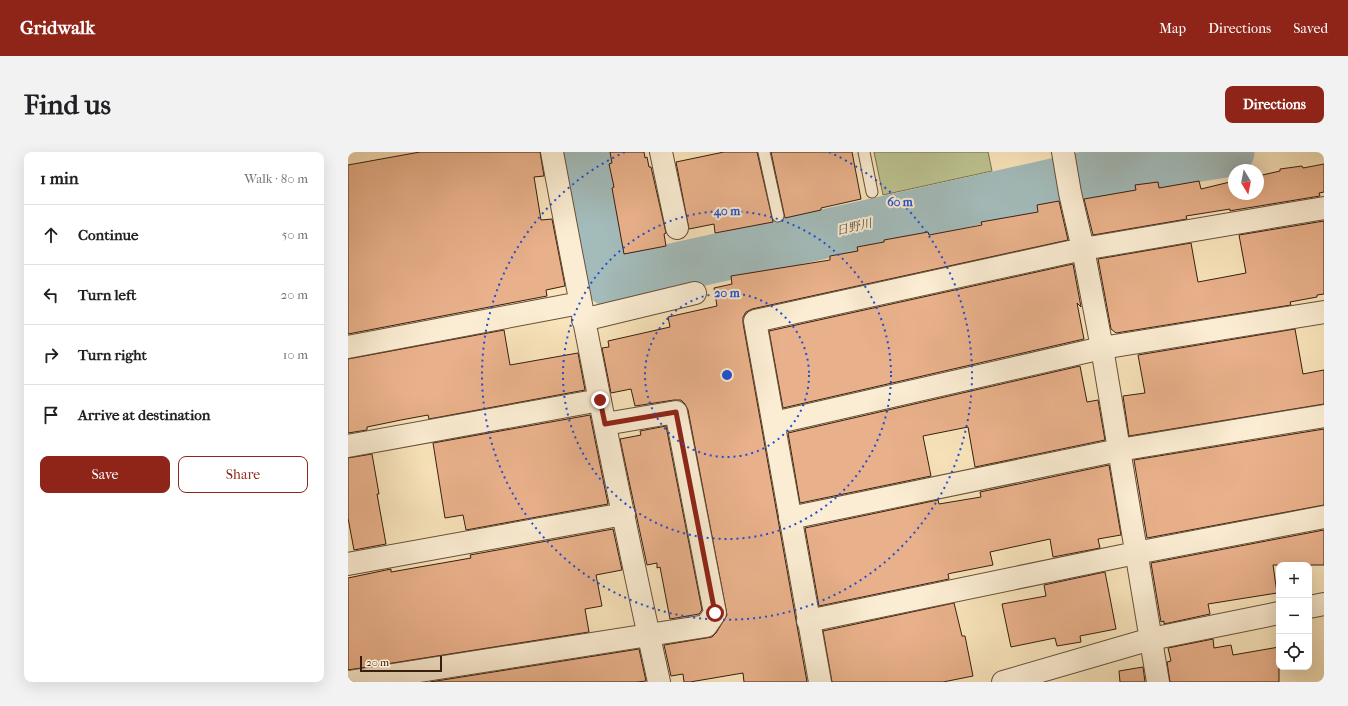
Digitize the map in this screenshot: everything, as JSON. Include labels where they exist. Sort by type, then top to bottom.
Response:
[{"type":"street","points":[[552,152],[582,312],[659,682]]},
{"type":"street","points":[[661,152],[677,228]]},
{"type":"street","points":[[1064,157],[1102,348],[1158,682]]},
{"type":"street","points":[[820,682],[755,320],[1083,249],[1324,208]]},
{"type":"street","points":[[348,347],[582,312],[695,293]]},
{"type":"street","points":[[774,424],[1102,348],[1324,312]]},
{"type":"street","points":[[348,446],[600,400]]},
{"type":"street","points":[[349,682],[706,626],[715,613],[676,412],[605,424]]},
{"type":"street","points":[[790,518],[1119,450],[1324,416]]},
{"type":"street","points":[[348,564],[624,514]]},
{"type":"street","points":[[808,621],[1136,553],[1324,517]]},
{"type":"street","points":[[1312,606],[1324,604]]},
{"type":"street","points":[[1003,682],[1045,676],[1151,639],[1276,614]]},
{"type":"lane","points":[[764,152],[778,216]]},
{"type":"lane","points":[[864,152],[872,192]]},
{"type":"green space","points":[[874,152],[988,152],[992,171],[883,195]]},
{"type":"building","points":[[420,152],[540,152],[544,176],[534,177],[541,220],[552,219],[565,286],[546,290],[547,296],[348,334],[348,165]]},
{"type":"building","points":[[610,152],[644,152],[645,158],[647,157],[649,167],[651,167],[666,233],[664,234],[666,246],[624,254],[612,188],[614,187],[609,164],[612,163]]},
{"type":"building","points":[[724,152],[757,152],[773,222],[715,233],[714,224],[689,229],[676,162]]},
{"type":"building","points":[[771,152],[852,152],[861,199],[785,218]]},
{"type":"building","points":[[1324,164],[1324,192],[1319,193],[1320,196],[1230,211],[1230,209],[1186,216],[1187,219],[1093,235],[1084,199],[1136,190],[1135,185],[1158,182],[1159,188],[1199,181],[1201,189],[1228,182],[1228,200],[1264,200],[1264,175],[1280,171],[1280,169],[1302,166],[1303,168]]},
{"type":"building","points":[[1059,201],[1068,240],[752,309],[746,312],[743,317],[743,323],[807,682],[744,682],[743,673],[690,682],[684,682],[683,674],[671,676],[664,645],[712,637],[727,615],[688,410],[681,400],[635,406],[631,389],[611,393],[602,348],[609,347],[608,341],[670,327],[668,317],[717,306],[714,288],[732,284],[731,276],[830,260],[830,256],[858,251],[857,247],[884,242],[884,240],[928,232],[929,235],[982,225],[981,222],[1038,212],[1037,205]]},
{"type":"building","points":[[1324,221],[1324,294],[1317,295],[1317,297],[1290,302],[1291,305],[1116,333],[1111,329],[1098,259],[1191,243],[1198,282],[1246,273],[1239,235]]},
{"type":"building","points":[[1073,264],[1081,307],[1077,303],[1084,339],[783,408],[769,331]]},
{"type":"building","points":[[1295,329],[1303,374],[1324,370],[1324,404],[1129,436],[1123,396],[1145,393],[1138,355]]},
{"type":"building","points":[[504,330],[510,365],[578,353],[585,390],[429,419],[428,415],[367,427],[367,430],[348,433],[348,359]]},
{"type":"building","points":[[1080,366],[1087,402],[1098,400],[1105,440],[975,467],[968,427],[923,436],[931,476],[800,503],[788,433]]},
{"type":"building","points":[[590,415],[608,504],[466,530],[463,515],[445,518],[433,443]]},
{"type":"building","points":[[666,426],[702,610],[699,614],[670,619],[660,567],[657,568],[657,563],[647,565],[620,439],[641,435],[640,431]]},
{"type":"building","points":[[1324,429],[1324,505],[1147,538],[1134,460]]},
{"type":"building","points":[[372,454],[379,494],[377,494],[386,544],[354,550],[348,518],[348,458]]},
{"type":"building","points":[[1109,465],[1121,535],[1098,539],[1100,548],[1053,557],[1050,539],[990,552],[993,565],[948,574],[949,579],[819,606],[805,528],[938,500],[939,504],[981,497],[980,492]]},
{"type":"building","points":[[613,529],[622,570],[596,575],[602,606],[585,609],[589,632],[348,670],[348,578],[391,569],[391,572],[471,558],[470,555]]},
{"type":"building","points":[[1324,530],[1324,565],[1312,565],[1312,562],[1276,562],[1276,565],[1273,565],[1276,593],[1208,604],[1210,614],[1164,624],[1164,621],[1161,622],[1151,563]]},
{"type":"building","points":[[1105,572],[1116,629],[1080,636],[1081,642],[1057,646],[1055,638],[1011,647],[1002,604],[1046,596],[1044,585]]},
{"type":"building","points":[[954,603],[962,636],[965,636],[973,676],[943,682],[832,682],[823,631]]},
{"type":"building","points":[[1213,639],[1214,648],[1231,645],[1233,655],[1276,648],[1276,670],[1279,670],[1279,682],[1170,682],[1167,662],[1171,661],[1168,648]]},
{"type":"building","points":[[639,649],[646,681],[430,682]]},
{"type":"building","points":[[1143,667],[1145,682],[1120,682],[1119,671]]},
{"type":"waterway","name":"日野川","points":[[587,152],[609,282],[1085,176],[1230,152]]},
{"type":"route","points":[[600,400],[605,424],[676,412],[715,613]]}]
